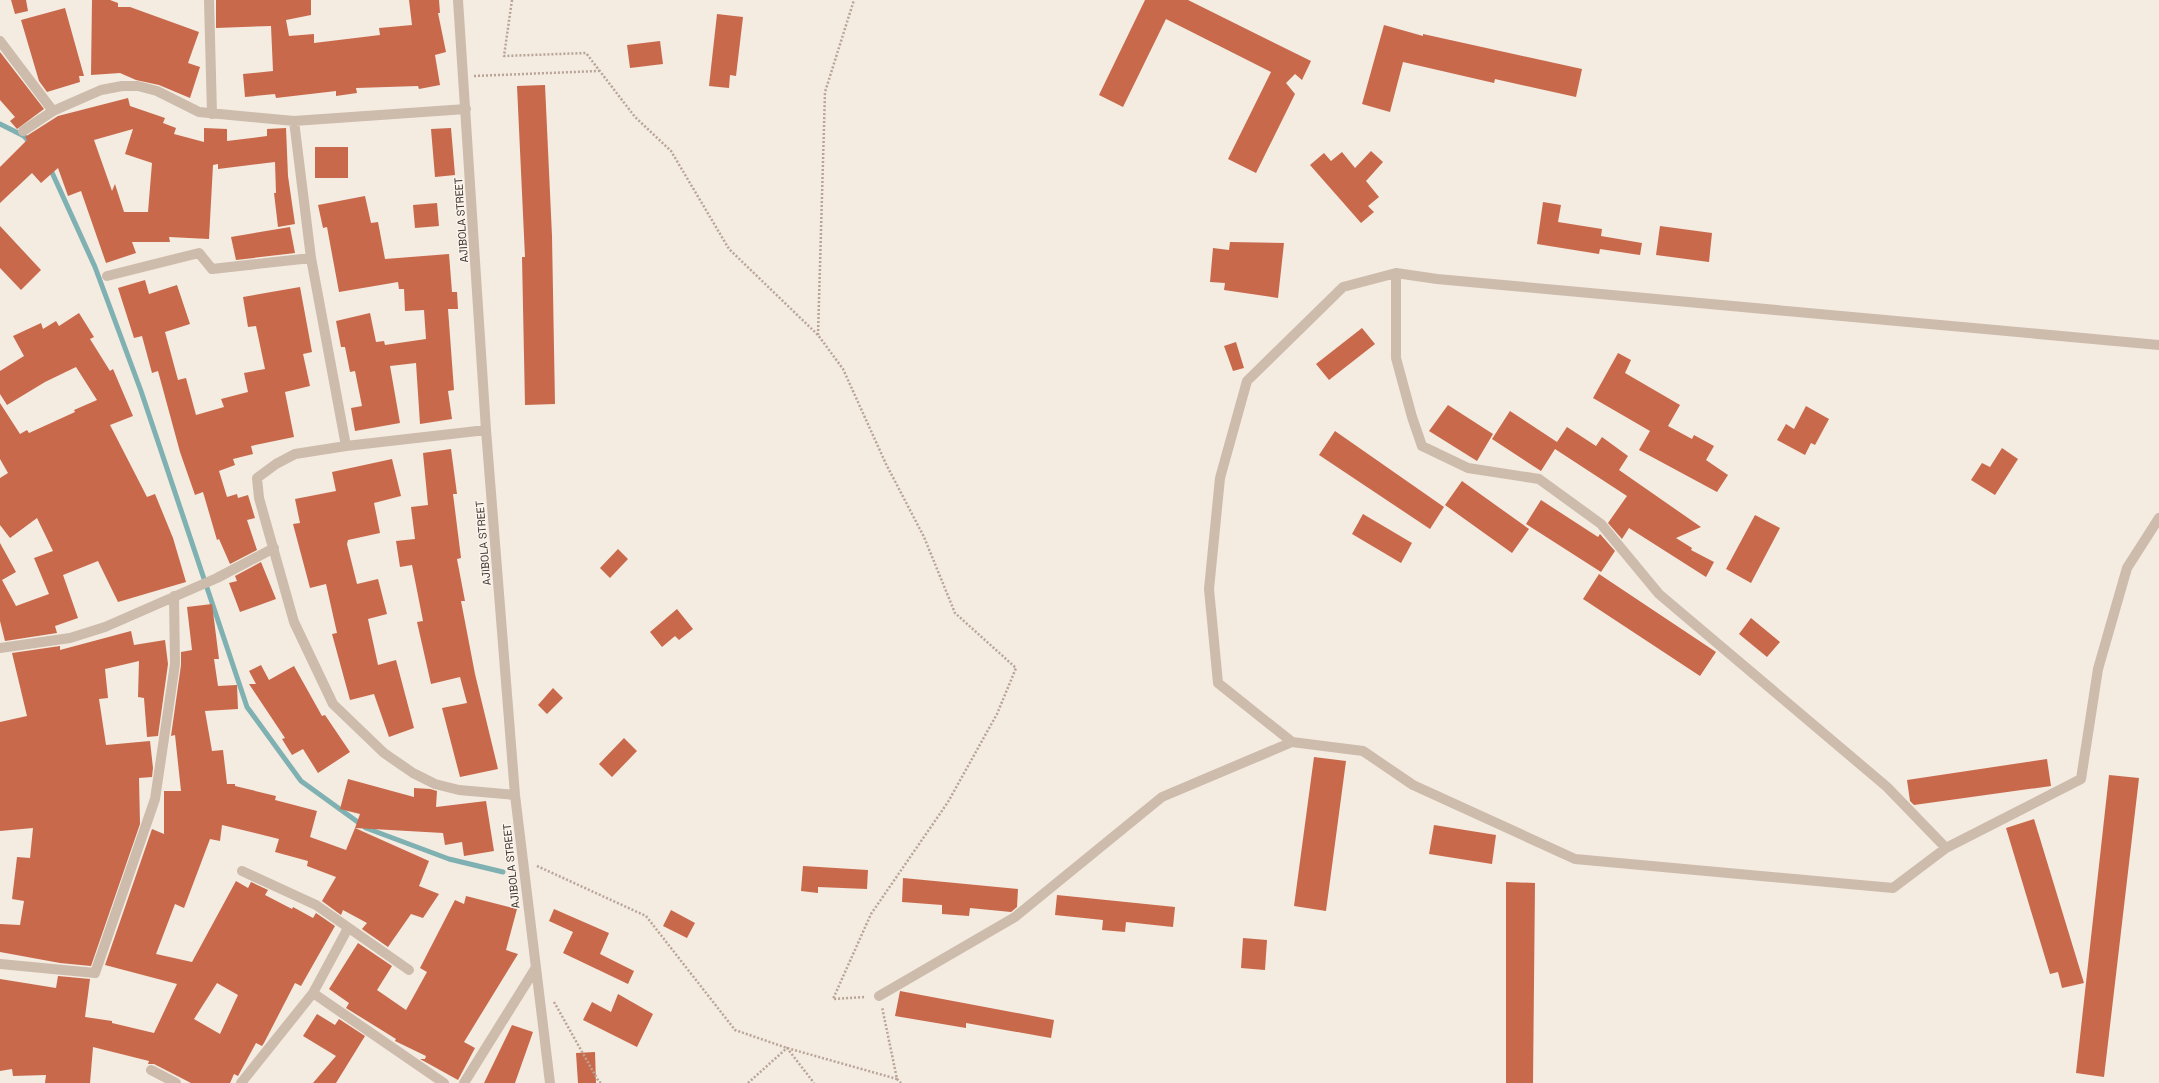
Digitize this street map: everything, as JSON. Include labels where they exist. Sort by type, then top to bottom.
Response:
[{"type":"street","points":[[209,0],[212,114]]},
{"type":"street","name":"AJIBOLA STREET","points":[[458,0],[486,430],[515,795],[550,1083]]},
{"type":"street","points":[[0,41],[53,111]]},
{"type":"street","points":[[23,131],[37,120],[53,111],[101,90],[122,86],[138,86],[157,91],[199,112],[294,121],[466,109]]},
{"type":"street","points":[[294,121],[311,258],[346,446]]},
{"type":"street","points":[[107,276],[199,253],[212,269],[311,258]]},
{"type":"street","points":[[1396,273],[1396,358],[1412,417],[1422,446],[1468,468],[1538,479],[1601,524],[1659,594],[1887,787],[1946,848]]},
{"type":"street","points":[[1292,742],[1218,683],[1209,589],[1220,478],[1247,381],[1343,287],[1396,273],[1437,279],[2159,345]]},
{"type":"street","points":[[486,430],[346,446],[295,454],[276,464],[257,478],[259,498],[294,622],[333,704],[384,752],[413,773],[430,781],[459,790],[515,795]]},
{"type":"street","points":[[879,996],[1015,917],[1162,797],[1292,742],[1363,751],[1413,785],[1575,859],[1893,888],[1946,848],[2081,780],[2098,669],[2127,568],[2159,518]]},
{"type":"street","points":[[0,648],[70,638],[105,627],[217,578],[274,548]]},
{"type":"street","points":[[0,964],[94,973],[155,799],[175,664],[174,596]]},
{"type":"street","points":[[242,871],[316,905],[409,970]]},
{"type":"street","points":[[242,1083],[313,993],[348,928]]},
{"type":"street","points":[[464,1083],[535,969]]},
{"type":"street","points":[[313,993],[444,1083]]},
{"type":"street","points":[[151,1070],[176,1083]]},
{"type":"path","points":[[512,0],[504,56],[586,52],[635,117]]},
{"type":"path","points":[[818,334],[825,92],[854,0]]},
{"type":"path","points":[[463,77],[598,70],[635,117],[671,151],[729,249],[818,334],[843,369],[886,464],[924,537],[955,612],[1016,668],[998,714],[948,802],[871,914],[832,999],[879,996],[897,1079]]},
{"type":"path","points":[[522,862],[547,869],[646,916],[735,1030],[787,1048],[897,1079],[901,1083]]},
{"type":"path","points":[[550,995],[599,1082],[602,1083]]},
{"type":"path","points":[[748,1083],[787,1048]]},
{"type":"path","points":[[787,1048],[814,1083]]},
{"type":"building","points":[[11,0],[26,0],[28,11],[15,14]]},
{"type":"building","points":[[92,0],[110,0],[118,3],[118,7],[130,7],[199,32],[188,63],[200,67],[190,98],[159,85],[136,80],[120,73],[91,75]]},
{"type":"building","points":[[216,0],[311,0],[311,15],[286,20],[289,36],[314,34],[314,43],[380,35],[379,28],[412,25],[409,0],[439,0],[440,13],[438,13],[446,52],[435,55],[440,85],[419,89],[418,86],[356,88],[357,93],[336,96],[336,91],[276,98],[275,94],[245,97],[243,74],[273,71],[271,26],[216,28]]},
{"type":"building","points":[[1145,0],[1188,0],[1311,61],[1302,80],[1295,74],[1286,83],[1295,94],[1256,173],[1228,159],[1271,72],[1166,19],[1123,107],[1099,95]]},
{"type":"building","points":[[65,8],[84,76],[79,76],[80,82],[47,92],[39,81],[21,20]]},
{"type":"building","points":[[717,14],[743,17],[736,76],[730,75],[729,88],[709,86]]},
{"type":"building","points":[[1384,25],[1423,36],[1423,34],[1582,69],[1576,97],[1495,79],[1494,83],[1403,62],[1390,112],[1362,104]]},
{"type":"building","points":[[660,41],[663,64],[630,68],[627,45]]},
{"type":"building","points":[[0,52],[44,109],[17,129],[10,121],[15,117],[0,100]]},
{"type":"building","points":[[545,85],[552,236],[555,404],[525,405],[522,257],[525,257],[517,86]]},
{"type":"building","points":[[128,98],[130,106],[165,118],[163,123],[176,128],[174,134],[204,142],[204,128],[227,129],[227,141],[267,136],[267,129],[286,128],[288,176],[295,224],[278,227],[274,193],[276,193],[275,162],[218,169],[218,164],[213,165],[209,239],[169,237],[170,242],[132,242],[136,253],[106,263],[81,191],[68,196],[58,168],[41,183],[32,173],[0,203],[0,167],[27,140],[25,137],[58,116]],"holes":[[[133,129],[125,154],[152,163],[148,212],[124,212],[115,184],[112,191],[94,140]]]},
{"type":"building","points":[[451,128],[455,175],[435,177],[431,129]]},
{"type":"building","points":[[315,147],[348,147],[348,178],[315,178]]},
{"type":"building","points":[[1371,151],[1383,162],[1366,181],[1379,197],[1368,206],[1374,212],[1361,223],[1310,165],[1324,153],[1331,161],[1342,152],[1355,168]]},
{"type":"building","points":[[365,196],[371,223],[378,222],[385,259],[449,254],[452,292],[457,292],[458,309],[448,309],[454,390],[448,391],[452,419],[420,424],[416,363],[390,366],[400,423],[355,431],[351,408],[362,406],[355,371],[350,372],[345,347],[341,347],[336,321],[370,313],[376,342],[384,341],[385,345],[426,339],[424,310],[405,311],[404,289],[399,289],[398,282],[339,292],[327,227],[323,228],[318,205]]},
{"type":"building","points":[[1543,202],[1561,205],[1558,222],[1602,229],[1601,236],[1642,243],[1640,255],[1600,249],[1599,254],[1537,244]]},
{"type":"building","points":[[437,203],[439,226],[415,228],[413,205]]},
{"type":"building","points":[[0,226],[41,270],[21,290],[0,268]]},
{"type":"building","points":[[1660,226],[1712,233],[1709,262],[1656,255]]},
{"type":"building","points":[[290,227],[295,253],[236,260],[231,237]]},
{"type":"building","points":[[1230,242],[1284,243],[1278,298],[1224,290],[1225,283],[1210,282],[1213,248],[1229,250]]},
{"type":"building","points":[[145,280],[149,294],[177,285],[190,324],[165,332],[178,380],[186,378],[196,415],[224,407],[221,399],[248,392],[244,373],[265,369],[256,326],[248,327],[243,297],[300,287],[312,352],[303,354],[310,386],[285,392],[294,437],[251,446],[253,454],[233,459],[235,465],[219,471],[227,497],[237,494],[238,498],[248,495],[255,518],[247,520],[257,550],[230,564],[219,539],[217,540],[203,492],[195,495],[180,452],[158,371],[152,373],[142,336],[134,338],[118,288]]},
{"type":"building","points":[[79,313],[94,337],[90,339],[110,371],[113,369],[133,416],[110,425],[147,497],[155,494],[173,538],[186,582],[118,602],[98,561],[63,575],[78,618],[55,626],[57,633],[5,641],[0,621],[0,543],[16,572],[2,580],[16,606],[49,594],[34,558],[53,551],[37,518],[10,538],[0,525],[0,478],[8,473],[0,459],[0,403],[20,434],[27,430],[29,433],[97,400],[76,367],[45,382],[7,405],[0,394],[0,371],[24,356],[13,336],[41,323],[43,329],[56,321],[59,326]]},
{"type":"building","points":[[1362,328],[1375,344],[1329,380],[1316,364]]},
{"type":"building","points":[[1236,342],[1244,368],[1233,371],[1224,346]]},
{"type":"building","points":[[1618,353],[1631,360],[1625,373],[1680,405],[1668,426],[1692,439],[1694,435],[1714,446],[1706,460],[1728,475],[1717,492],[1639,450],[1650,431],[1593,398]]},
{"type":"building","points":[[1448,405],[1493,434],[1477,461],[1429,431]]},
{"type":"building","points":[[1806,406],[1829,419],[1815,445],[1811,443],[1805,455],[1777,440],[1786,424],[1794,429]]},
{"type":"building","points":[[1510,411],[1557,442],[1567,427],[1596,446],[1602,437],[1628,456],[1619,470],[1701,527],[1676,538],[1692,548],[1691,550],[1714,562],[1706,577],[1629,528],[1622,539],[1608,523],[1627,496],[1555,449],[1541,471],[1492,439]]},
{"type":"building","points":[[1335,431],[1444,507],[1430,529],[1319,455]]},
{"type":"building","points":[[2002,448],[2018,459],[1995,495],[1971,480],[1982,463],[1990,467]]},
{"type":"building","points":[[451,449],[457,494],[453,494],[461,558],[457,559],[465,601],[461,601],[475,674],[498,769],[460,777],[442,708],[467,703],[460,677],[431,684],[417,622],[423,621],[412,565],[400,567],[396,541],[415,539],[411,507],[428,505],[423,453]]},
{"type":"building","points":[[392,459],[401,496],[374,503],[380,533],[348,540],[347,544],[357,584],[378,579],[387,614],[368,619],[378,665],[396,660],[414,728],[389,737],[374,694],[350,700],[332,634],[337,633],[326,584],[310,588],[293,524],[300,523],[295,499],[336,491],[332,472]]},
{"type":"building","points":[[1462,481],[1529,529],[1512,553],[1445,505]]},
{"type":"building","points":[[1541,500],[1598,537],[1600,534],[1615,551],[1601,572],[1526,524]]},
{"type":"building","points":[[1363,514],[1412,543],[1401,563],[1352,534]]},
{"type":"building","points":[[1755,515],[1780,528],[1751,583],[1726,569]]},
{"type":"building","points":[[618,549],[628,559],[610,578],[600,568]]},
{"type":"building","points":[[261,562],[276,599],[240,612],[229,583],[237,581],[235,576]]},
{"type":"building","points":[[1599,574],[1716,652],[1700,676],[1583,599]]},
{"type":"building","points":[[212,604],[219,659],[214,659],[218,686],[237,685],[238,709],[205,711],[212,751],[223,750],[227,784],[235,784],[235,786],[276,796],[275,800],[317,811],[310,837],[346,850],[355,828],[429,861],[419,886],[439,894],[423,918],[411,914],[388,947],[362,929],[367,923],[343,910],[341,915],[322,901],[336,877],[307,866],[308,861],[275,852],[279,839],[222,825],[220,841],[210,839],[184,908],[175,904],[156,954],[192,962],[236,881],[248,888],[251,882],[268,890],[265,895],[292,909],[293,907],[313,918],[316,913],[335,926],[301,986],[295,983],[264,1043],[262,1046],[256,1043],[238,1076],[234,1074],[230,1083],[191,1083],[154,1064],[148,1064],[149,1061],[93,1047],[90,1083],[45,1083],[46,1075],[13,1076],[12,1069],[0,1071],[0,979],[56,988],[58,976],[90,979],[85,1017],[112,1021],[112,1023],[154,1033],[177,984],[105,965],[152,829],[164,834],[164,791],[181,791],[175,735],[171,736],[181,665],[181,652],[192,650],[187,607]],"holes":[[[217,983],[238,995],[220,1034],[194,1019]]]},
{"type":"building","points":[[677,609],[693,629],[679,640],[675,636],[662,647],[650,632]]},
{"type":"building","points":[[1751,618],[1780,642],[1767,657],[1739,634]]},
{"type":"building","points":[[131,631],[134,645],[165,640],[168,664],[158,736],[147,737],[144,698],[138,697],[139,661],[105,669],[108,698],[99,699],[106,745],[150,741],[153,768],[152,777],[139,778],[140,824],[91,966],[60,963],[0,952],[0,924],[20,925],[24,901],[12,899],[17,857],[30,858],[33,828],[0,831],[0,722],[27,716],[12,653],[60,646],[60,650]]},
{"type":"building","points":[[261,665],[269,680],[294,666],[322,716],[325,715],[350,752],[318,773],[303,749],[292,755],[282,739],[285,738],[249,684],[256,684],[249,671]]},
{"type":"building","points":[[553,688],[563,698],[547,714],[538,705]]},
{"type":"building","points":[[624,738],[637,751],[612,777],[599,764]]},
{"type":"building","points":[[1314,757],[1346,761],[1326,911],[1294,906]]},
{"type":"building","points":[[2047,759],[2051,786],[1914,805],[1910,801],[1907,780]]},
{"type":"building","points":[[2109,775],[2139,778],[2104,1077],[2076,1073]]},
{"type":"building","points":[[348,779],[414,797],[414,788],[437,791],[436,807],[486,801],[494,851],[464,856],[462,842],[445,845],[443,833],[355,828],[360,814],[340,809]]},
{"type":"building","points":[[2034,819],[2084,983],[2062,988],[2058,972],[2050,974],[2006,828]]},
{"type":"building","points":[[1434,825],[1496,835],[1492,864],[1429,854]]},
{"type":"building","points":[[803,866],[868,870],[867,889],[818,887],[818,893],[801,891]]},
{"type":"building","points":[[903,878],[1018,889],[1017,907],[1011,912],[970,908],[969,916],[942,914],[942,905],[902,902]]},
{"type":"building","points":[[1506,882],[1535,883],[1533,1083],[1506,1083]]},
{"type":"building","points":[[1057,895],[1175,907],[1173,927],[1126,922],[1125,932],[1102,930],[1103,920],[1055,915]]},
{"type":"building","points":[[466,896],[517,909],[506,950],[518,954],[464,1042],[475,1048],[458,1080],[420,1059],[425,1059],[426,1056],[395,1041],[396,1039],[346,1008],[349,1003],[329,989],[358,943],[392,966],[377,990],[406,1010],[427,972],[420,968],[455,900],[464,904]]},
{"type":"building","points":[[554,909],[609,933],[600,954],[634,971],[628,984],[563,953],[573,932],[549,921]]},
{"type":"building","points":[[671,910],[695,923],[687,938],[663,926]]},
{"type":"building","points":[[1243,938],[1267,940],[1265,970],[1241,968]]},
{"type":"building","points":[[900,991],[1054,1020],[1051,1038],[966,1023],[966,1028],[895,1016]]},
{"type":"building","points":[[618,994],[653,1014],[637,1047],[583,1020],[592,1002],[611,1012]]},
{"type":"building","points":[[317,1014],[335,1025],[339,1019],[365,1036],[336,1083],[313,1083],[336,1056],[303,1036]]},
{"type":"building","points":[[512,1025],[533,1032],[515,1083],[484,1083]]},
{"type":"building","points":[[595,1052],[596,1083],[578,1083],[576,1053]]},
{"type":"waterway","points":[[0,124],[24,136],[30,143]]},
{"type":"waterway","points":[[50,168],[95,267],[141,391],[247,707],[301,781],[366,828],[449,859],[503,872]]}]
